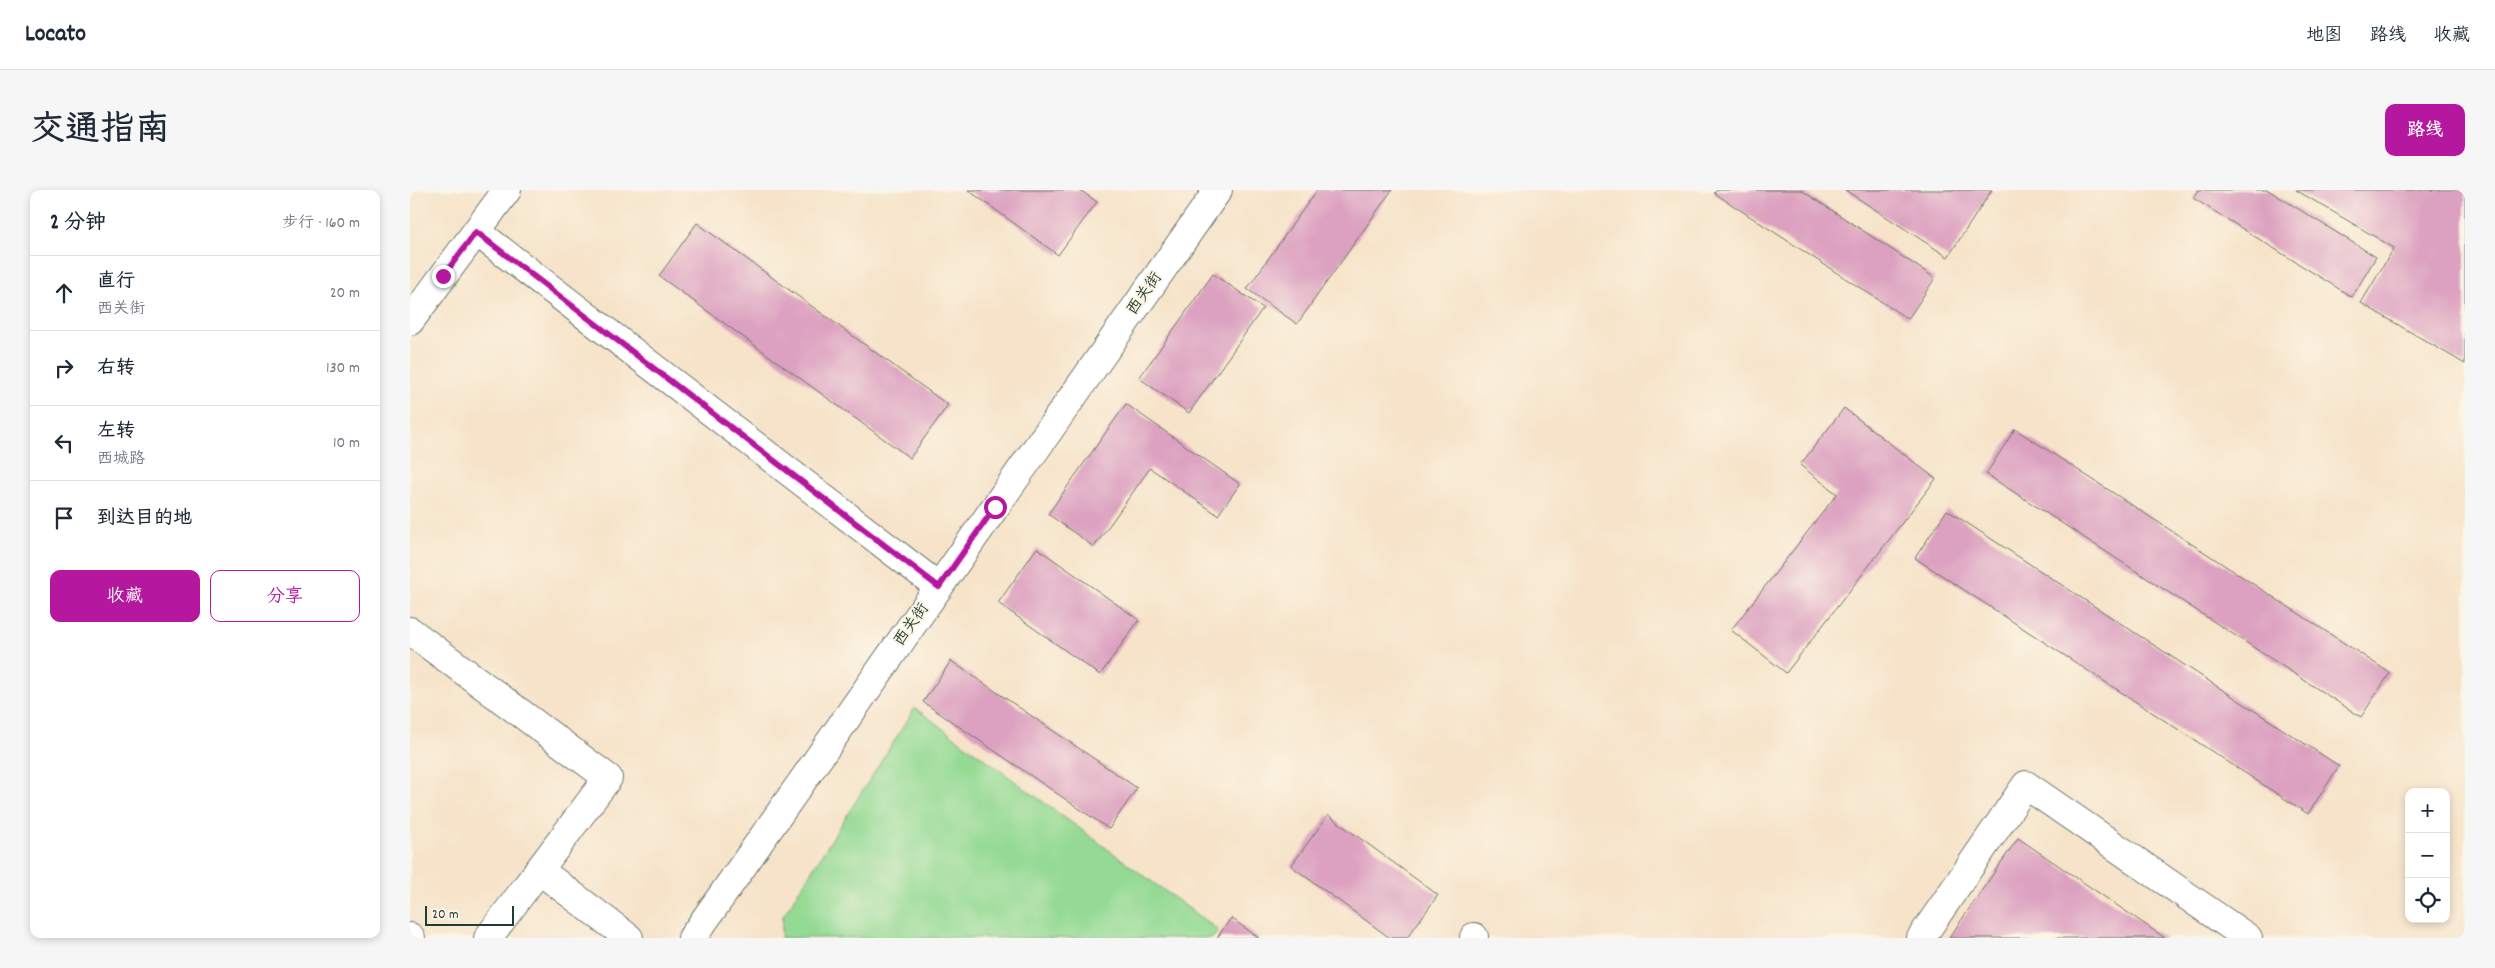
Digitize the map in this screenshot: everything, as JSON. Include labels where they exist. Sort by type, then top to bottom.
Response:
[{"type":"street","points":[[410,321],[507,190]]},
{"type":"street","name":"西关街","points":[[692,938],[1218,190]]},
{"type":"street","points":[[476,232],[939,587]]},
{"type":"street","points":[[410,631],[608,778],[488,938]]},
{"type":"street","points":[[1921,938],[2026,784],[2248,938]]},
{"type":"street","points":[[539,870],[629,938]]},
{"type":"green space","points":[[915,708],[1218,930],[1213,938],[781,938],[783,916]]},
{"type":"building","points":[[968,190],[1080,190],[1097,202],[1058,255]]},
{"type":"building","points":[[1317,190],[1392,190],[1297,324],[1247,289]]},
{"type":"building","points":[[1717,190],[1801,190],[1935,278],[1908,319],[1714,193]]},
{"type":"building","points":[[1845,190],[1992,190],[1948,257]]},
{"type":"building","points":[[2198,190],[2268,190],[2376,257],[2352,297],[2193,198]]},
{"type":"building","points":[[2296,190],[2465,190],[2465,364],[2361,303],[2394,248]]},
{"type":"building","points":[[697,223],[948,405],[910,458],[659,276]]},
{"type":"building","points":[[1213,274],[1263,308],[1189,413],[1139,378]]},
{"type":"building","points":[[1126,404],[1240,484],[1218,515],[1150,468],[1094,547],[1048,514]]},
{"type":"building","points":[[1844,408],[1936,479],[1786,673],[1731,630],[1837,494],[1800,465]]},
{"type":"building","points":[[2015,429],[2390,673],[2361,717],[1986,474]]},
{"type":"building","points":[[1947,510],[2339,766],[2308,814],[1915,558]]},
{"type":"building","points":[[1037,548],[1139,620],[1100,675],[998,603]]},
{"type":"building","points":[[951,661],[1137,788],[1109,829],[923,702]]},
{"type":"building","points":[[1328,815],[1438,895],[1407,938],[1390,938],[1291,866]]},
{"type":"building","points":[[2018,838],[2165,938],[1949,938]]},
{"type":"building","points":[[1231,918],[1259,938],[1217,938]]},
{"type":"route","points":[[443,276],[476,232],[939,587],[995,507]]}]
